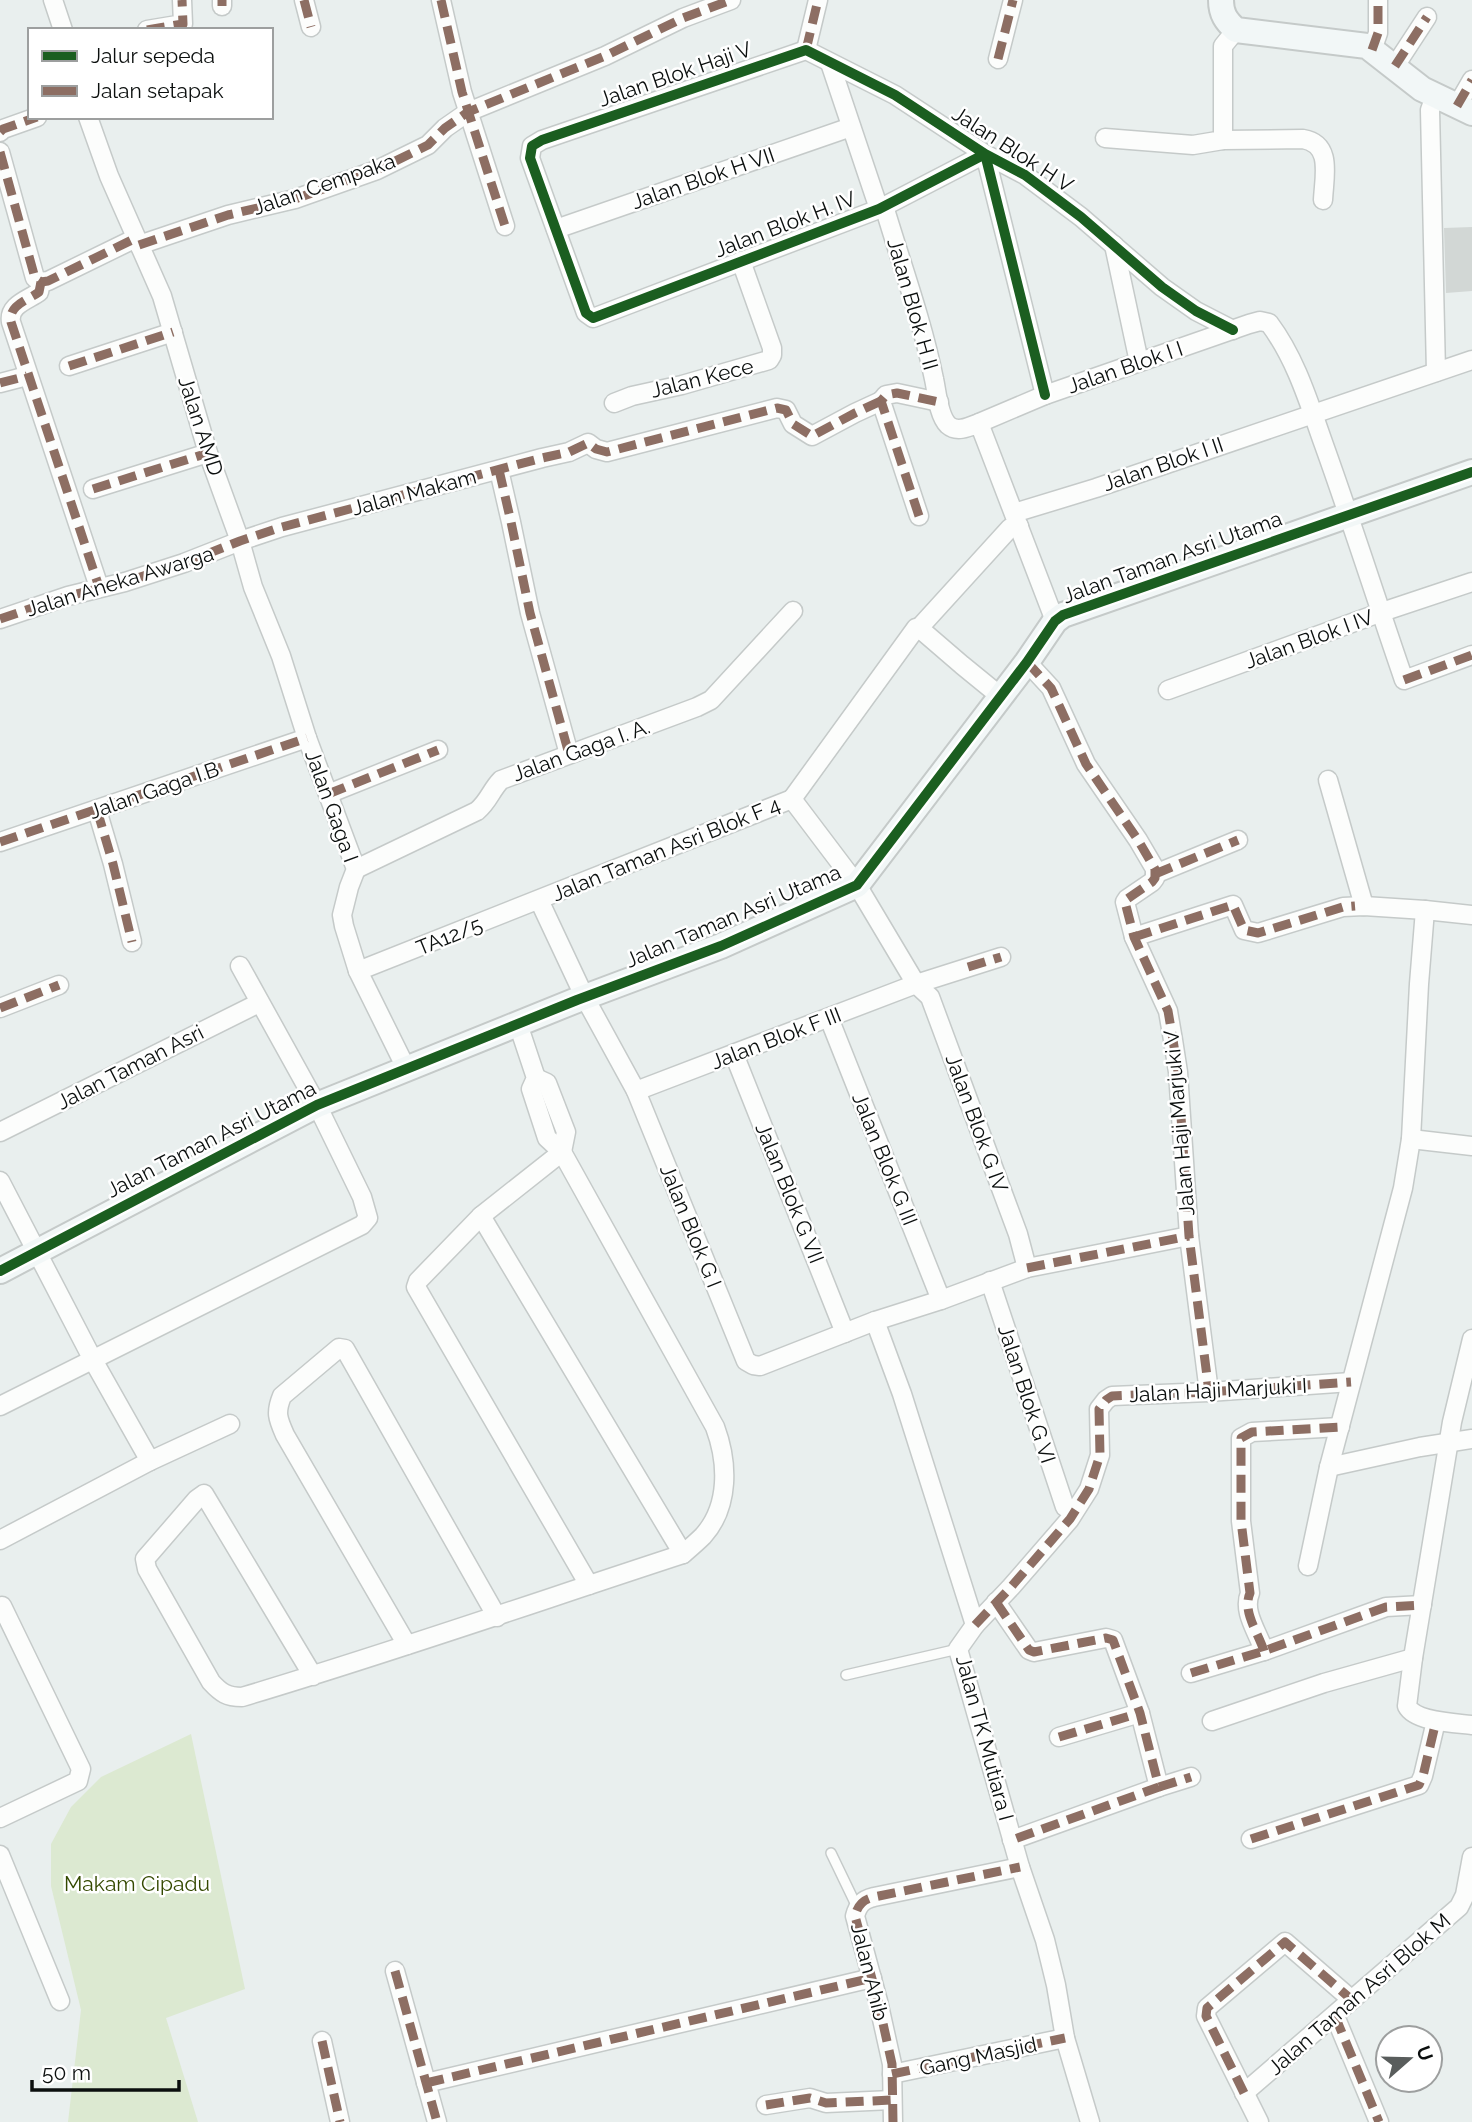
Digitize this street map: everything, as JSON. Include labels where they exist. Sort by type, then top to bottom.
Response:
[{"type":"street","points":[[53,0],[62,28]]},
{"type":"street","points":[[159,28],[183,24],[182,0]]},
{"type":"street","points":[[304,0],[311,27]]},
{"type":"street","points":[[441,0],[468,112],[505,226]]},
{"type":"street","name":"Jalan Cempaka","points":[[41,282],[138,242],[228,215],[295,199],[377,170],[428,145],[468,112],[604,56],[683,18],[731,0]]},
{"type":"street","points":[[818,0],[806,48],[830,63]]},
{"type":"street","points":[[998,59],[1013,0]]},
{"type":"street","points":[[1221,0],[1227,22],[1236,30],[1358,44],[1395,66],[1422,89],[1455,105]]},
{"type":"street","points":[[1372,50],[1378,33],[1378,0]]},
{"type":"street","points":[[1395,66],[1427,17]]},
{"type":"street","points":[[1223,139],[1223,46],[1236,30]]},
{"type":"street","name":"Jalan Blok Haji V","points":[[556,229],[530,158],[532,146],[542,140],[806,48]]},
{"type":"street","name":"Jalan Blok H II","points":[[830,63],[850,127],[882,208],[930,360],[939,402]]},
{"type":"street","name":"Jalan Blok H V","points":[[830,63],[895,96],[985,154],[1025,176],[1082,217],[1162,287],[1196,311],[1233,330]]},
{"type":"street","points":[[1436,372],[1430,110],[1455,105],[1472,80]]},
{"type":"street","points":[[0,132],[2,128],[31,119]]},
{"type":"street","name":"Jalan AMD","points":[[89,119],[162,296],[208,453],[240,541],[253,587],[281,656],[307,738]]},
{"type":"street","name":"Jalan Blok H VII","points":[[556,229],[850,127]]},
{"type":"street","points":[[1105,138],[1193,145],[1223,139],[1303,139],[1315,143],[1323,152],[1323,200]]},
{"type":"street","points":[[985,154],[1045,395]]},
{"type":"street","name":"Jalan Blok H. IV","points":[[556,229],[586,313],[593,318],[882,208],[985,154]]},
{"type":"street","points":[[1,164],[35,278],[41,282],[39,292],[26,299],[10,316],[27,376],[99,587]]},
{"type":"street","points":[[1114,245],[1139,362]]},
{"type":"street","name":"Jalan Kece","points":[[614,403],[769,360],[772,348],[741,261]]},
{"type":"street","name":"Jalan Blok I I","points":[[979,423],[1045,395],[1260,321],[1269,323],[1280,338],[1312,413]]},
{"type":"street","points":[[69,366],[173,332]]},
{"type":"street","name":"Jalan Blok I II","points":[[1016,519],[1096,488],[1472,360]]},
{"type":"street","points":[[0,383],[27,376]]},
{"type":"street","points":[[919,516],[881,401],[886,395],[897,393],[939,402],[946,422],[951,427],[962,429],[979,423],[1055,621]]},
{"type":"street","name":"Jalan Makam","points":[[240,541],[282,527],[569,452],[588,443],[607,452],[777,408],[786,410],[793,424],[813,436],[881,401]]},
{"type":"street","points":[[1312,413],[1382,612],[1472,582]]},
{"type":"street","points":[[93,489],[208,453]]},
{"type":"street","points":[[499,470],[530,613],[569,754]]},
{"type":"street","name":"Jalan Taman Asri Utama","points":[[0,1271],[317,1105],[578,1000],[861,893],[1000,696],[1055,621],[1063,615],[1472,472]]},
{"type":"street","points":[[792,799],[916,629],[1016,519]]},
{"type":"street","name":"Jalan Aneka Awarga","points":[[0,618],[184,564],[240,541]]},
{"type":"street","name":"Jalan Gaga I. A.","points":[[356,869],[477,811],[502,780],[710,700],[793,611]]},
{"type":"street","name":"Jalan Blok I IV","points":[[1168,690],[1382,612],[1404,680],[1472,655]]},
{"type":"street","points":[[916,629],[1000,696]]},
{"type":"street","points":[[1027,662],[1051,688],[1086,764],[1138,840],[1155,869],[1155,874],[1238,840]]},
{"type":"street","name":"Jalan Gaga I","points":[[307,738],[356,869],[342,915],[358,971],[405,1068]]},
{"type":"street","name":"Jalan Gaga I.B","points":[[0,842],[307,738]]},
{"type":"street","points":[[328,794],[438,750]]},
{"type":"street","points":[[1328,780],[1364,906]]},
{"type":"street","name":"Jalan Blok G IV","points":[[792,799],[861,893],[916,984],[930,997],[1018,1234],[1027,1268]]},
{"type":"street","name":"Jalan Taman Asri Blok F 4","points":[[539,900],[792,799]]},
{"type":"street","points":[[97,810],[132,942]]},
{"type":"street","name":"Jalan Haji Marjuki V","points":[[1155,874],[1152,882],[1125,902],[1134,937],[1168,1011],[1178,1072],[1189,1236],[1209,1392]]},
{"type":"street","name":"TA12/5","points":[[358,971],[539,900]]},
{"type":"street","name":"Jalan Blok G I","points":[[539,900],[578,1000],[636,1091],[746,1361],[760,1366],[845,1333]]},
{"type":"street","points":[[1134,937],[1233,905],[1244,930],[1258,933],[1343,907],[1364,906],[1472,915]]},
{"type":"street","points":[[1308,1566],[1329,1467],[1403,1188],[1411,1139],[1425,910]]},
{"type":"street","name":"Jalan Blok F III","points":[[636,1091],[916,984],[1001,957]]},
{"type":"street","points":[[0,1406],[362,1225],[368,1217],[362,1197],[317,1105],[240,966]]},
{"type":"street","points":[[0,1008],[59,985]]},
{"type":"street","name":"Jalan Taman Asri","points":[[0,1132],[259,1003]]},
{"type":"street","name":"Jalan Blok G III","points":[[829,1018],[941,1300]]},
{"type":"street","points":[[518,1024],[536,1078],[547,1083],[566,1132],[562,1152],[481,1216],[418,1281],[416,1287],[589,1585]]},
{"type":"street","name":"Jalan Blok G VII","points":[[734,1054],[845,1333]]},
{"type":"street","points":[[1411,1139],[1472,1146]]},
{"type":"street","points":[[313,1676],[204,1494],[145,1559],[147,1569],[211,1682],[220,1693],[232,1697],[242,1697],[313,1676],[683,1554],[704,1535],[718,1509],[724,1483],[723,1447],[715,1427],[562,1152]]},
{"type":"street","points":[[0,1181],[93,1360],[150,1461]]},
{"type":"street","points":[[481,1216],[683,1554]]},
{"type":"street","points":[[845,1333],[1027,1268],[1189,1236]]},
{"type":"street","name":"Jalan Blok G VI","points":[[990,1281],[1065,1507]]},
{"type":"street","name":"Jalan TK Mutiara I","points":[[875,1321],[902,1394],[975,1625],[958,1649],[1020,1867],[1045,1940],[1065,2038],[1090,2122]]},
{"type":"street","points":[[1472,1339],[1449,1442],[1407,1706],[1408,1710],[1436,1721],[1472,1724]]},
{"type":"street","points":[[407,1645],[278,1420],[277,1408],[282,1396],[339,1348],[345,1349],[497,1617]]},
{"type":"street","name":"Jalan Haji Marjuki I","points":[[975,1625],[1070,1519],[1089,1489],[1100,1455],[1099,1409],[1112,1396],[1351,1382]]},
{"type":"street","points":[[0,1540],[150,1461],[230,1424]]},
{"type":"street","points":[[1264,1651],[1259,1634],[1252,1625],[1247,1602],[1250,1594],[1241,1521],[1241,1438],[1252,1432],[1340,1427]]},
{"type":"street","points":[[1329,1467],[1472,1438]]},
{"type":"street","points":[[996,1602],[1029,1650],[1034,1652],[1106,1638],[1113,1640],[1140,1713],[1159,1787]]},
{"type":"street","points":[[1191,1673],[1264,1651],[1386,1607],[1422,1605]]},
{"type":"street","points":[[0,1818],[78,1781],[81,1769],[2,1606]]},
{"type":"street","points":[[1212,1721],[1324,1683],[1413,1658]]},
{"type":"street","points":[[1059,1737],[1140,1713]]},
{"type":"street","points":[[1251,1839],[1419,1786],[1436,1721]]},
{"type":"street","points":[[1012,1840],[1191,1777]]},
{"type":"street","points":[[0,1856],[61,2001]]},
{"type":"street","name":"Jalan Taman Asri Blok M","points":[[1244,2092],[1459,1908],[1465,1895],[1472,1857]]},
{"type":"street","name":"Jalan Ahib","points":[[893,2122],[892,2064],[855,1916],[858,1907],[864,1900],[874,1897],[1020,1867]]},
{"type":"street","points":[[1259,2122],[1206,2016],[1207,2008],[1285,1942],[1352,2000]]},
{"type":"street","points":[[395,1971],[437,2122]]},
{"type":"street","points":[[426,2083],[872,1978]]},
{"type":"street","points":[[1335,2016],[1379,2122]]},
{"type":"street","name":"Gang Masjid","points":[[892,2074],[1065,2038]]},
{"type":"street","points":[[322,2040],[340,2122]]},
{"type":"street","points":[[766,2105],[810,2098],[826,2103],[892,2100]]},
{"type":"lane","points":[[846,1675],[958,1649]]},
{"type":"lane","points":[[831,1853],[858,1907]]},
{"type":"green space","name":"Makam Cipadu","points":[[191,1734],[245,1989],[166,2018],[198,2122],[68,2122],[81,2010],[51,1886],[51,1844],[71,1807],[101,1777]]},
{"type":"building","points":[[1472,227],[1472,291],[1446,293],[1444,228]]},
{"type":"marked path","points":[[159,28],[183,24],[182,0]]},
{"type":"marked path","points":[[222,0],[222,6]]},
{"type":"marked path","points":[[304,0],[311,27]]},
{"type":"marked path","points":[[441,0],[462,92],[505,226]]},
{"type":"marked path","points":[[139,245],[228,215],[295,199],[377,170],[428,145],[445,128],[468,112],[605,56],[683,18],[731,0]]},
{"type":"marked path","points":[[806,50],[818,0]]},
{"type":"marked path","points":[[998,59],[1013,0]]},
{"type":"marked path","points":[[1372,50],[1378,33],[1378,0]]},
{"type":"marked path","points":[[1395,66],[1427,17]]},
{"type":"marked path","points":[[1457,106],[1472,80]]},
{"type":"marked path","points":[[0,132],[31,119]]},
{"type":"marked path","points":[[0,152],[35,278],[41,282]]},
{"type":"marked path","points":[[41,282],[136,238]]},
{"type":"marked path","points":[[41,282],[39,292],[16,307],[11,322],[99,587]]},
{"type":"marked path","points":[[69,366],[173,332]]},
{"type":"marked path","points":[[0,383],[27,376]]},
{"type":"marked path","points":[[919,516],[881,401],[886,395],[897,393],[939,402]]},
{"type":"marked path","points":[[0,619],[68,596],[125,582],[184,563],[282,527],[569,452],[588,443],[607,452],[777,408],[786,410],[793,424],[812,436],[881,401]]},
{"type":"marked path","points":[[93,489],[208,453]]},
{"type":"marked path","points":[[499,470],[530,613],[569,754]]},
{"type":"marked path","points":[[1404,680],[1472,655]]},
{"type":"marked path","points":[[1027,662],[1051,688],[1086,764],[1155,869],[1152,882],[1125,902],[1134,937],[1168,1011],[1173,1040],[1178,1072],[1189,1236],[1209,1392]]},
{"type":"marked path","points":[[0,842],[307,738]]},
{"type":"marked path","points":[[328,794],[438,750]]},
{"type":"marked path","points":[[97,810],[132,942]]},
{"type":"marked path","points":[[1155,874],[1238,840]]},
{"type":"marked path","points":[[1134,937],[1233,905],[1244,930],[1258,933],[1343,907],[1355,906]]},
{"type":"marked path","points":[[968,967],[1001,957]]},
{"type":"marked path","points":[[0,1008],[59,985]]},
{"type":"marked path","points":[[1027,1268],[1189,1236]]},
{"type":"marked path","points":[[975,1625],[1070,1519],[1089,1489],[1100,1455],[1099,1409],[1112,1396],[1351,1382]]},
{"type":"marked path","points":[[1264,1651],[1248,1607],[1250,1593],[1241,1521],[1241,1438],[1252,1432],[1340,1427]]},
{"type":"marked path","points":[[996,1602],[1029,1650],[1034,1652],[1106,1638],[1113,1640],[1140,1713],[1159,1787],[1012,1840]]},
{"type":"marked path","points":[[1191,1673],[1264,1651],[1386,1607],[1422,1605]]},
{"type":"marked path","points":[[1059,1737],[1140,1713]]},
{"type":"marked path","points":[[1251,1839],[1419,1785],[1436,1721]]},
{"type":"marked path","points":[[1159,1787],[1191,1777]]},
{"type":"marked path","points":[[893,2122],[892,2064],[855,1916],[858,1909],[864,1901],[874,1897],[1020,1867]]},
{"type":"marked path","points":[[1244,2093],[1206,2016],[1207,2008],[1285,1942],[1352,2000]]},
{"type":"marked path","points":[[395,1971],[437,2122]]},
{"type":"marked path","points":[[426,2083],[872,1978]]},
{"type":"marked path","points":[[1335,2016],[1379,2122]]},
{"type":"marked path","points":[[892,2074],[1065,2038]]},
{"type":"marked path","points":[[322,2041],[340,2122]]},
{"type":"marked path","points":[[766,2105],[810,2098],[826,2103],[892,2100]]},
{"type":"cycle path","points":[[1045,395],[985,154],[879,209],[593,318],[586,313],[530,158],[532,146],[542,140],[806,50],[895,95],[985,154],[1025,175],[1081,217],[1162,287],[1196,311],[1233,330]]},
{"type":"cycle path","points":[[0,1271],[317,1105],[577,1000],[721,946],[857,885],[1027,662],[1055,621],[1063,615],[1472,472]]}]
